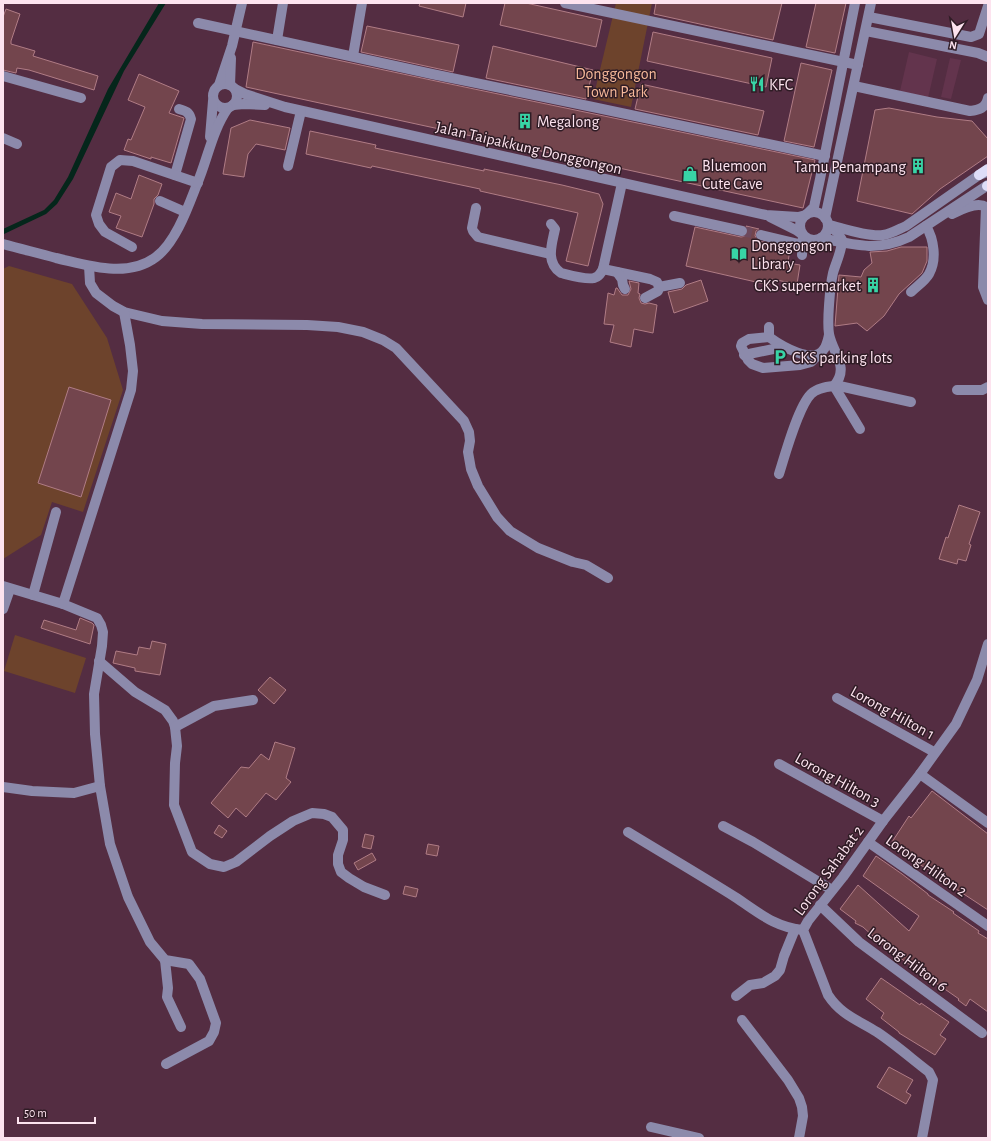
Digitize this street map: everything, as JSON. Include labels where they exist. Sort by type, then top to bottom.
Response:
[{"type":"street","points":[[209,146],[213,101],[212,97],[214,90],[219,85],[232,46],[242,3]]},
{"type":"street","points":[[277,40],[283,3]]},
{"type":"street","points":[[353,56],[362,3]]},
{"type":"street","points":[[565,3],[858,65]]},
{"type":"street","points":[[803,245],[800,224],[814,207],[855,3]]},
{"type":"street","points":[[821,238],[826,233],[826,221],[871,3]]},
{"type":"street","points":[[978,53],[980,34],[988,6]]},
{"type":"street","points":[[869,17],[964,36],[971,37],[980,34]]},
{"type":"street","points":[[198,23],[432,74],[602,108],[825,156]]},
{"type":"street","points":[[866,31],[978,53],[988,57]]},
{"type":"street","points":[[232,46],[233,87]]},
{"type":"street","points":[[3,76],[81,98]]},
{"type":"street","points":[[3,244],[89,266],[109,269],[135,267],[156,257],[170,242],[198,183],[209,146],[219,122],[237,99],[237,92],[233,87],[226,84],[219,85]]},
{"type":"street","points":[[854,86],[970,111],[979,110],[985,106],[988,98]]},
{"type":"street","name":"Jalan Taipakkung Donggongon","points":[[233,87],[245,94],[301,111],[766,215],[798,217],[817,213],[826,221]]},
{"type":"street","points":[[213,101],[218,106],[224,108],[231,107]]},
{"type":"street","name":"Jalan Taipakkung Donggongon","points":[[231,107],[251,104],[285,107]]},
{"type":"street","points":[[175,175],[191,119],[190,114],[179,109]]},
{"type":"street","points":[[288,166],[301,111]]},
{"type":"street","points":[[3,138],[17,144]]},
{"type":"street","points":[[132,247],[105,232],[99,224],[96,215],[111,167],[120,160],[133,161],[198,183]]},
{"type":"street","points":[[826,221],[874,235],[883,235],[893,232],[906,226],[985,172]]},
{"type":"street","points":[[552,224],[555,229],[550,254],[558,271],[561,273],[587,278],[594,278],[600,275],[603,269],[622,183]]},
{"type":"street","points":[[927,228],[988,185]]},
{"type":"street","points":[[160,201],[185,212]]},
{"type":"street","points":[[761,235],[803,245],[812,240],[821,238],[842,243],[885,246],[909,237],[953,214],[973,206],[980,205],[986,207],[984,287],[988,300]]},
{"type":"street","points":[[476,208],[472,228],[478,237],[550,254]]},
{"type":"street","name":"Jalan Taipakkung Donggongon","points":[[766,215],[796,230],[803,245]]},
{"type":"street","points":[[674,216],[742,231]]},
{"type":"street","points":[[818,355],[810,356],[783,347],[769,332],[745,341],[741,346],[744,355],[752,364],[763,368],[800,365],[811,362],[824,350],[830,334],[830,294],[833,273],[842,243],[842,238],[826,221]]},
{"type":"street","points":[[911,292],[929,274],[932,268],[934,252],[927,228]]},
{"type":"street","points":[[89,266],[90,283],[96,293],[113,306],[124,312],[162,321],[202,324],[324,325],[363,332],[383,340],[396,348],[464,421],[469,432],[470,441],[468,452],[471,469],[478,486],[497,517],[510,531],[538,548],[573,562],[586,565],[608,578]]},
{"type":"street","points":[[603,269],[650,279],[657,282],[659,287]]},
{"type":"street","points":[[617,272],[622,279],[623,286],[626,290]]},
{"type":"street","points":[[659,287],[680,283]]},
{"type":"street","points":[[645,298],[658,291],[659,287]]},
{"type":"street","points":[[62,604],[131,390],[133,371],[124,312]]},
{"type":"street","points":[[830,334],[841,366],[838,381],[834,386]]},
{"type":"street","points":[[744,355],[783,347]]},
{"type":"street","points":[[834,386],[860,428]]},
{"type":"street","points":[[779,474],[800,413],[812,393],[822,388],[834,386],[911,402]]},
{"type":"street","points":[[957,390],[982,390],[988,387]]},
{"type":"street","points":[[33,595],[56,512]]},
{"type":"street","points":[[4,603],[7,588],[62,604],[97,618],[101,625],[103,632],[94,694],[94,712],[100,786],[110,844],[128,897],[150,942],[165,960],[168,988],[167,997],[181,1027]]},
{"type":"street","name":"Lorong Sahabat 2","points":[[922,1138],[933,1080],[929,1072],[877,1032],[850,1018],[834,1004],[828,995],[799,930],[808,921],[832,890],[920,774],[934,752],[945,740],[958,719],[977,680],[988,644]]},
{"type":"street","points":[[99,661],[135,692],[165,710],[173,721],[177,746],[174,805],[192,852],[210,864],[224,867],[236,862],[270,836],[293,821],[312,813],[324,814],[332,817],[343,830],[343,840],[338,855],[338,864],[342,872],[364,887],[385,894]]},
{"type":"street","name":"Lorong Hilton 1","points":[[837,698],[934,752]]},
{"type":"street","points":[[175,728],[214,706],[253,700]]},
{"type":"street","name":"Lorong Hilton 3","points":[[779,764],[883,821]]},
{"type":"street","points":[[920,774],[988,823]]},
{"type":"street","points":[[3,786],[32,791],[74,793],[100,786]]},
{"type":"street","points":[[723,826],[753,842],[832,890]]},
{"type":"street","points":[[628,832],[778,924],[799,930],[784,956],[780,970],[775,976],[763,983],[750,985],[736,996]]},
{"type":"street","name":"Lorong Hilton 2","points":[[868,842],[988,926]]},
{"type":"street","name":"Lorong Hilton 6","points":[[820,905],[859,942],[982,1033]]},
{"type":"street","points":[[165,960],[189,964],[200,979],[216,1023],[214,1032],[209,1041],[166,1064]]},
{"type":"street","points":[[742,1020],[788,1080],[799,1098],[803,1116],[799,1138]]},
{"type":"street","points":[[651,1127],[699,1138]]},
{"type":"shaded area","points":[[159,3],[166,3],[124,71],[73,179],[57,204],[46,214],[4,234],[3,237],[3,229],[44,210],[54,200],[68,177],[108,89]]},
{"type":"shaded area","points":[[909,52],[937,59],[928,98],[900,91]]},
{"type":"shaded area","points":[[950,58],[961,60],[951,99],[941,97]]},
{"type":"green space","name":"Donggongon Town Park","points":[[616,3],[652,3],[631,107],[593,99]]},
{"type":"green space","points":[[9,266],[72,284],[107,338],[123,390],[83,512],[52,502],[41,535],[3,559],[3,269]]},
{"type":"green space","points":[[15,635],[86,658],[75,693],[4,671]]},
{"type":"building","points":[[420,3],[466,3],[463,17],[419,6]]},
{"type":"building","points":[[505,3],[526,3],[602,20],[596,47],[500,25]]},
{"type":"building","points":[[656,3],[782,3],[773,40],[654,14]]},
{"type":"building","points":[[816,3],[846,3],[835,53],[806,47]]},
{"type":"building","points":[[6,9],[20,14],[11,44],[35,51],[33,56],[98,76],[94,90],[29,70],[17,68],[16,73],[3,70],[3,17]]},
{"type":"building","points":[[367,26],[459,45],[453,72],[361,52]]},
{"type":"building","points":[[653,32],[772,58],[766,87],[647,61]]},
{"type":"building","name":"Megalong","points":[[253,42],[815,160],[803,208],[246,87]]},
{"type":"building","points":[[493,46],[593,70],[586,99],[486,78]]},
{"type":"building","points":[[801,63],[832,70],[814,147],[784,141]]},
{"type":"building","points":[[139,74],[179,91],[169,113],[184,118],[171,163],[151,157],[151,159],[124,150],[128,139],[131,140],[145,107],[128,100]]},
{"type":"building","points":[[641,84],[764,111],[758,135],[635,109]]},
{"type":"building","name":"Tamu Penampang","points":[[889,108],[937,117],[972,121],[988,139],[988,156],[940,189],[912,214],[857,201],[875,110]]},
{"type":"building","points":[[250,120],[290,128],[285,150],[256,144],[248,154],[244,177],[223,174],[231,128]]},
{"type":"building","points":[[310,131],[376,145],[375,148],[484,171],[484,169],[562,185],[599,194],[603,204],[588,266],[566,261],[578,213],[480,191],[480,189],[372,166],[371,168],[306,154]]},
{"type":"building","points":[[139,175],[162,184],[158,195],[154,199],[154,204],[142,237],[116,228],[121,216],[109,212],[116,193],[131,199]]},
{"type":"building","name":"Donggongon Library","points":[[746,226],[759,229],[756,231],[755,236],[759,241],[790,248],[788,263],[800,265],[797,284],[771,279],[769,285],[686,266],[695,227],[741,237],[746,236],[748,233]]},
{"type":"building","name":"CKS supermarket","points":[[901,247],[927,247],[927,261],[922,273],[899,294],[884,316],[867,331],[857,323],[835,326],[839,275],[861,277],[864,270],[872,263],[870,252],[887,251]]},
{"type":"building","points":[[701,280],[708,301],[674,313],[668,292],[682,289],[686,285]]},
{"type":"building","points":[[629,281],[639,283],[638,293],[640,294],[639,298],[641,303],[657,305],[653,333],[634,329],[631,347],[610,342],[614,325],[604,324],[608,293],[614,295],[617,288],[622,295],[628,295],[631,289]]},
{"type":"building","points":[[69,387],[111,400],[81,497],[38,483]]},
{"type":"building","points":[[959,505],[980,512],[969,544],[971,545],[966,561],[958,559],[957,564],[939,559]]},
{"type":"building","points":[[80,618],[94,625],[90,644],[41,628],[44,620],[76,630]]},
{"type":"building","points":[[152,641],[166,644],[160,675],[135,671],[135,668],[113,663],[116,651],[137,655],[139,647],[150,649]]},
{"type":"building","points":[[270,677],[286,690],[274,704],[258,690]]},
{"type":"building","points":[[275,742],[295,748],[286,778],[291,782],[276,800],[266,793],[246,817],[236,808],[228,818],[211,803],[241,767],[249,768],[261,754],[269,760]]},
{"type":"building","points":[[932,791],[988,834],[988,910],[944,881],[945,879],[917,863],[919,861],[892,842],[909,816],[911,818]]},
{"type":"building","points":[[219,825],[227,831],[222,838],[214,833]]},
{"type":"building","points":[[365,834],[374,836],[371,849],[362,847]]},
{"type":"building","points":[[428,844],[439,846],[437,856],[426,854]]},
{"type":"building","points":[[372,853],[376,860],[358,870],[354,863]]},
{"type":"building","points":[[876,856],[902,874],[928,895],[954,912],[953,913],[979,931],[978,933],[988,939],[988,1012],[970,999],[966,1006],[958,1000],[959,999],[886,948],[840,909],[858,885],[909,931],[919,916],[863,876]]},
{"type":"building","points":[[405,886],[418,889],[416,897],[403,894]]},
{"type":"building","points":[[881,978],[920,1005],[921,1003],[949,1022],[940,1035],[946,1039],[935,1055],[899,1033],[881,1018],[884,1013],[866,999]]},
{"type":"building","points":[[889,1067],[913,1080],[906,1092],[911,1095],[906,1104],[877,1087]]},
{"type":"tunnel","points":[[742,231],[761,235]]},
{"type":"place","name":"KFC","points":[[757,84]]},
{"type":"place","name":"Megalong","points":[[525,121]]},
{"type":"place","name":"Tamu Penampang","points":[[918,166]]},
{"type":"place","name":"Bluemoon Cute Cave","points":[[690,174]]},
{"type":"place","name":"Donggongon Library","points":[[739,254]]},
{"type":"place","name":"CKS supermarket","points":[[873,285]]},
{"type":"place","name":"CKS parking lots","points":[[780,357]]}]
